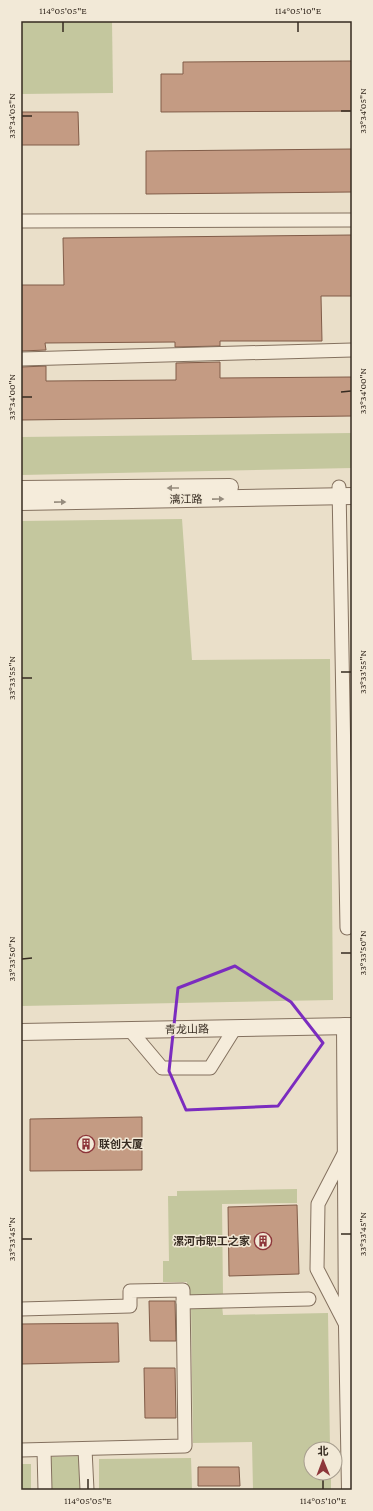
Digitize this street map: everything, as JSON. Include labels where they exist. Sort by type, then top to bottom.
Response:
[{"type":"street","points":[[21,221],[352,220]]},
{"type":"street","points":[[21,359],[352,350]]},
{"type":"street","name":"漓江路","points":[[21,489],[345,492]]},
{"type":"street","points":[[345,492],[347,928]]},
{"type":"street","name":"漓江路","points":[[21,502],[345,492]]},
{"type":"street","points":[[349,1026],[347,1327],[350,1490]]},
{"type":"street","name":"青龙山路","points":[[21,1032],[349,1026]]},
{"type":"street","points":[[130,1030],[162,1068],[210,1068],[235,1028]]},
{"type":"street","points":[[347,1149],[318,1204],[317,1269],[347,1327]]},
{"type":"street","points":[[21,1308],[130,1306],[130,1291],[183,1290],[185,1446],[21,1450]]},
{"type":"street","points":[[183,1302],[309,1300]]},
{"type":"street","points":[[85,1449],[87,1490]]},
{"type":"street","points":[[44,1450],[45,1490]]},
{"type":"highlighted area","points":[[235,966],[291,1002],[323,1043],[278,1106],[186,1110],[169,1071],[178,988]]},
{"type":"green space","points":[[21,21],[112,21],[113,93],[21,94]]},
{"type":"green space","points":[[352,433],[352,468],[21,475],[21,437]]},
{"type":"green space","points":[[182,519],[192,660],[330,659],[333,1000],[21,1006],[21,521]]},
{"type":"green space","points":[[297,1189],[297,1203],[222,1204],[223,1295],[187,1295],[187,1282],[163,1282],[163,1261],[169,1261],[168,1196],[177,1196],[177,1191]]},
{"type":"green space","points":[[222,1305],[223,1315],[328,1313],[330,1441],[303,1441],[303,1481],[331,1481],[331,1490],[253,1490],[252,1442],[193,1443],[191,1306]]},
{"type":"green space","points":[[81,1456],[81,1490],[50,1490],[49,1457]]},
{"type":"green space","points":[[191,1458],[192,1490],[99,1490],[99,1459]]},
{"type":"green space","points":[[21,1464],[31,1464],[31,1490],[21,1490]]},
{"type":"building","points":[[352,61],[352,111],[161,112],[161,74],[183,74],[183,62]]},
{"type":"building","points":[[21,112],[78,112],[79,145],[21,145]]},
{"type":"building","points":[[352,149],[352,192],[146,194],[146,151]]},
{"type":"building","points":[[352,235],[352,296],[321,296],[322,341],[220,341],[220,346],[175,347],[175,342],[45,343],[46,350],[21,351],[21,285],[64,285],[63,238]]},
{"type":"building","points":[[220,362],[220,378],[352,377],[352,416],[21,420],[21,367],[46,366],[46,381],[176,380],[176,363]]},
{"type":"building","name":"联创大厦","points":[[142,1117],[142,1170],[30,1171],[30,1119]]},
{"type":"building","name":"漯河市职工之家","points":[[297,1205],[299,1274],[229,1276],[228,1207]]},
{"type":"building","points":[[149,1301],[175,1301],[176,1341],[150,1341]]},
{"type":"building","points":[[118,1323],[119,1362],[21,1364],[21,1324]]},
{"type":"building","points":[[144,1368],[175,1368],[176,1418],[145,1418]]},
{"type":"building","points":[[198,1467],[239,1467],[240,1486],[198,1486]]},
{"type":"place","name":"联创大厦","points":[[86,1144]]},
{"type":"place","name":"漯河市职工之家","points":[[263,1241]]}]
